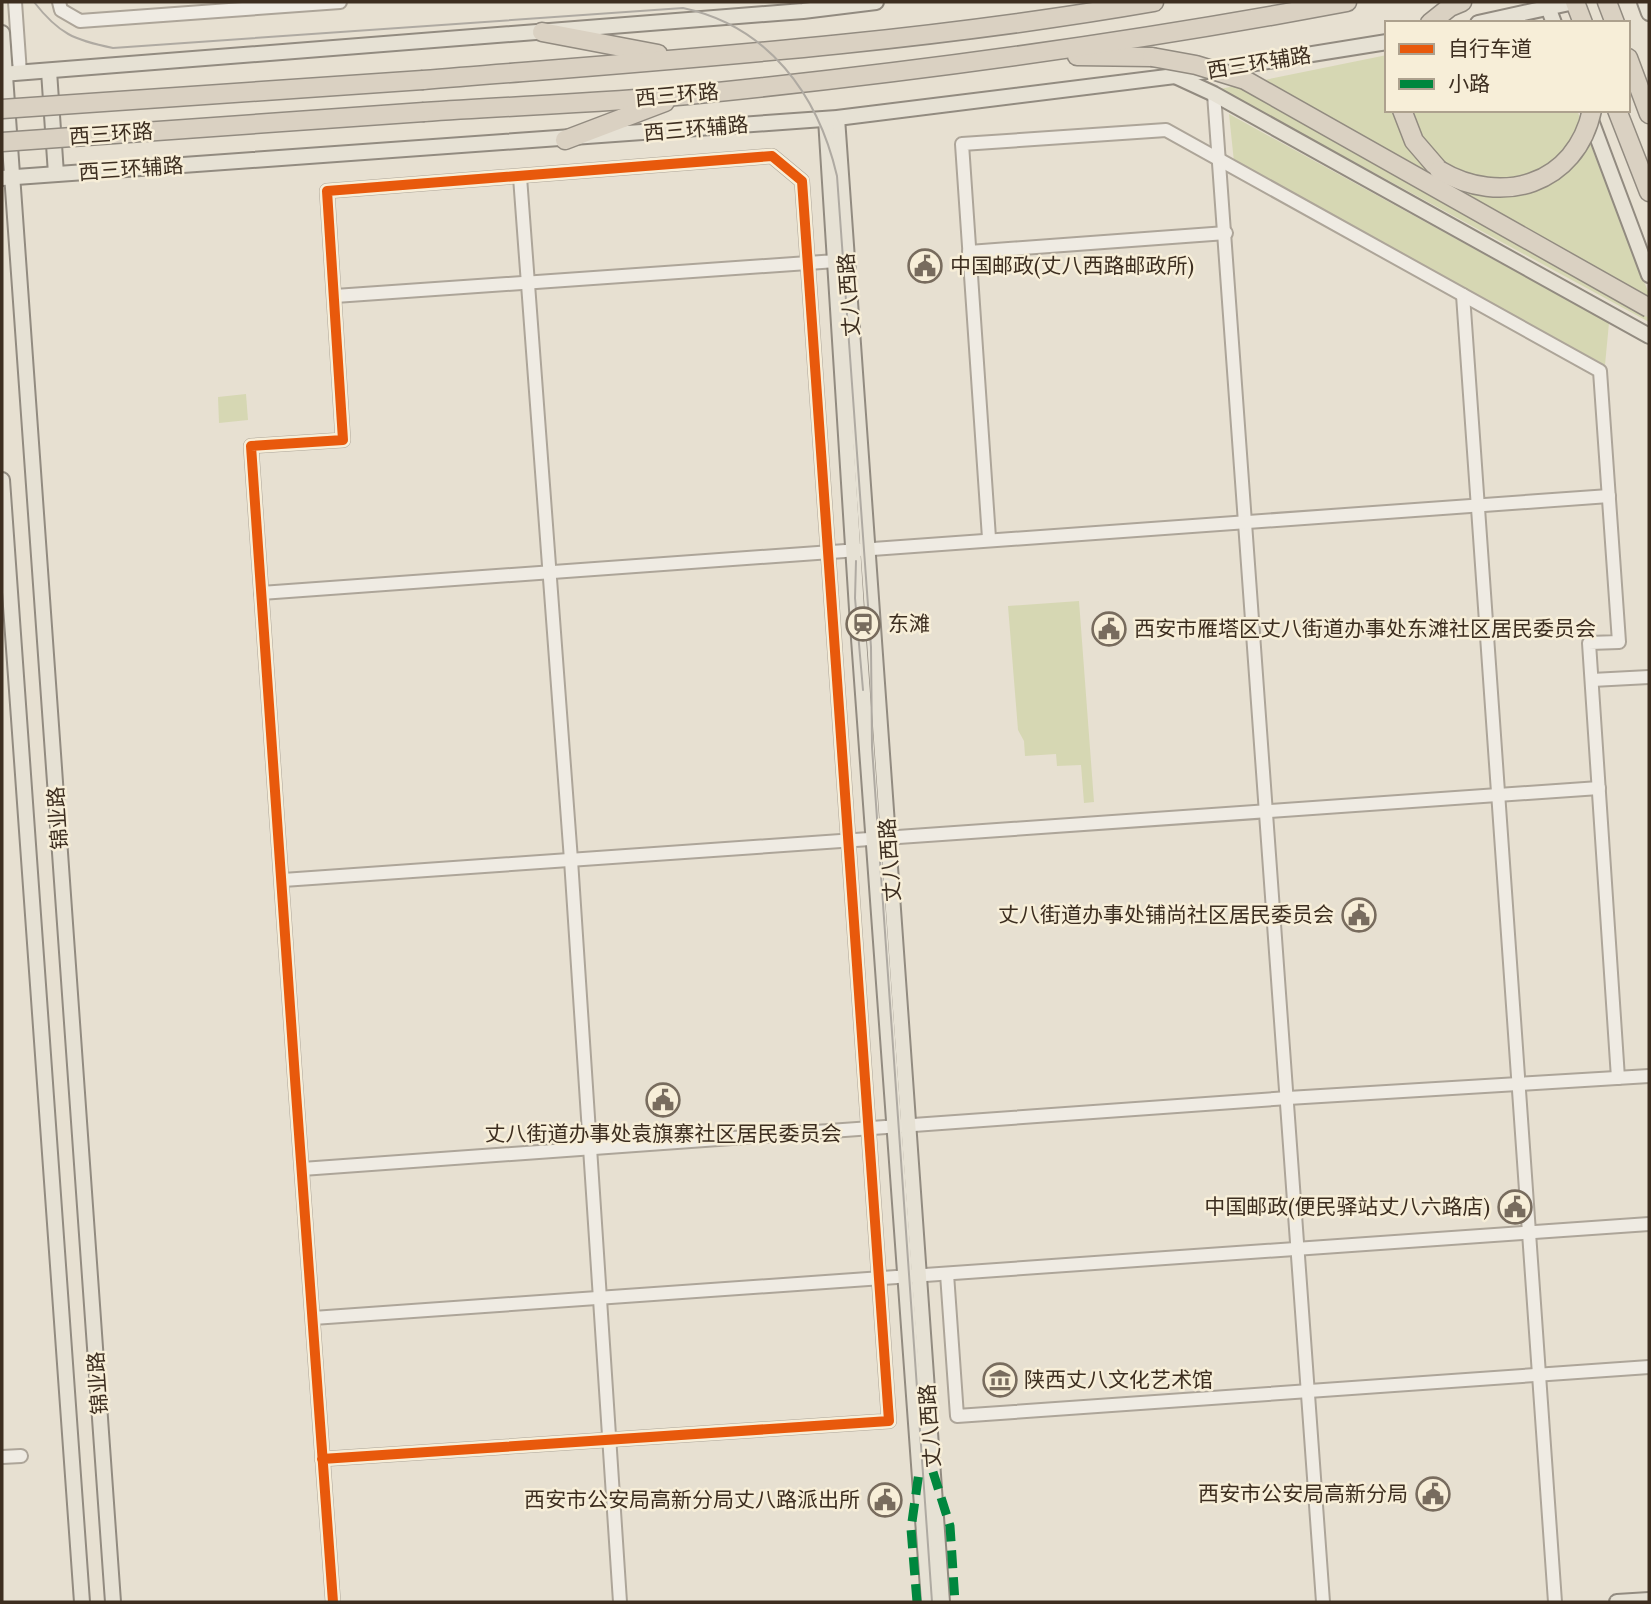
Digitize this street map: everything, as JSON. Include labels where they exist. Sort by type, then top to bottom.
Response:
[{"type":"highway","points":[[993,26],[1079,2]]},
{"type":"highway","name":"西三环路","points":[[2,109],[682,59],[993,26],[1154,2]]},
{"type":"highway","name":"西三环路","points":[[2,142],[685,95],[1032,55],[1347,2]]},
{"type":"highway","points":[[1432,21],[1450,6],[1462,2]]},
{"type":"highway","points":[[1574,2],[1582,21]]},
{"type":"highway","points":[[1607,2],[1614,21]]},
{"type":"highway","points":[[542,32],[682,59]]},
{"type":"highway","points":[[1032,55],[1152,57],[1196,65],[1245,80],[1649,308]]},
{"type":"highway","points":[[1630,63],[1649,114]]},
{"type":"highway","points":[[565,140],[685,95]]},
{"type":"highway","points":[[1403,112],[1414,141],[1439,170],[1455,180],[1497,189],[1513,187],[1546,176],[1566,162],[1583,137],[1589,112]]},
{"type":"highway","points":[[1618,112],[1649,192]]},
{"type":"main road","points":[[9,74],[542,32],[805,6],[876,2]]},
{"type":"main road","points":[[1485,21],[1547,4],[1574,2]]},
{"type":"main road","points":[[1645,2],[1649,13]]},
{"type":"main road","points":[[1547,4],[1553,21]]},
{"type":"main road","name":"锦业路","points":[[2,33],[9,74],[7,178],[113,1602]]},
{"type":"main road","name":"西三环辅路","points":[[7,178],[832,119],[1175,76],[1385,42]]},
{"type":"main road","points":[[49,71],[56,174]]},
{"type":"main road","points":[[1175,76],[1214,94],[1649,336]]},
{"type":"main road","points":[[1590,112],[1649,275]]},
{"type":"main road","name":"丈八西路","points":[[832,119],[836,261],[861,549]]},
{"type":"main road","name":"丈八西路","points":[[832,119],[861,549],[858,625],[881,839],[902,1126],[929,1602]]},
{"type":"main road","name":"锦业路","points":[[2,480],[82,1602]]},
{"type":"main road","name":"丈八西路","points":[[912,1276],[942,1602]]},
{"type":"main road","points":[[1617,1602],[1649,1600]]},
{"type":"street","points":[[9,74],[15,2]]},
{"type":"street","points":[[59,2],[61,10],[80,21],[218,6],[340,2]]},
{"type":"street","points":[[1214,94],[1268,809],[1323,1602]]},
{"type":"street","points":[[989,538],[962,145],[1166,130],[1221,163],[1600,371],[1619,642],[1589,643],[1618,1078]]},
{"type":"street","points":[[322,1459],[888,1421],[802,181],[772,156],[327,191],[343,440],[251,446],[283,880],[322,1459],[333,1602]]},
{"type":"street","points":[[520,177],[571,860],[620,1602]]},
{"type":"street","points":[[969,252],[1226,233]]},
{"type":"street","points":[[335,296],[836,261]]},
{"type":"street","points":[[1463,295],[1555,1602]]},
{"type":"street","points":[[261,593],[989,538],[1609,496]]},
{"type":"street","points":[[1592,680],[1649,677]]},
{"type":"street","points":[[283,880],[1268,809],[1599,788]]},
{"type":"street","points":[[302,1169],[1287,1098],[1649,1076]]},
{"type":"street","points":[[313,1318],[1649,1224]]},
{"type":"street","points":[[947,1274],[957,1416],[1649,1367]]},
{"type":"street","points":[[2,1457],[22,1455]]},
{"type":"green space","points":[[1385,55],[1385,112],[1578,112],[1649,294],[1649,322],[1220,89]]},
{"type":"green space","points":[[1229,114],[1609,323],[1605,365],[1234,162]]},
{"type":"green space","points":[[246,394],[248,420],[219,423],[218,397]]},
{"type":"green space","points":[[1079,601],[1094,802],[1084,803],[1081,765],[1057,766],[1056,754],[1025,756],[1024,741],[1018,730],[1008,606]]},
{"type":"tram line","points":[[34,2],[51,22],[68,34],[113,48],[683,8],[713,17],[740,30],[764,47],[785,68],[817,118],[837,176],[871,647],[872,747],[932,1602]]},
{"type":"tram line","points":[[856,561],[855,598],[863,690]]},
{"type":"marked path","points":[[917,1602],[911,1529],[919,1472]]},
{"type":"marked path","points":[[933,1472],[950,1526],[955,1602]]},
{"type":"cycle path","points":[[322,1459],[889,1421],[802,181],[772,156],[327,191],[343,440],[251,446],[311,1313],[322,1458],[333,1602]]},
{"type":"place","name":"中国邮政(丈八西路邮政所)","points":[[925,266]]},
{"type":"place","name":"东滩","points":[[863,624]]},
{"type":"place","name":"西安市雁塔区丈八街道办事处东滩社区居民委员会","points":[[1109,629]]},
{"type":"place","name":"丈八街道办事处铺尚社区居民委员会","points":[[1359,915]]},
{"type":"place","name":"丈八街道办事处袁旗寨社区居民委员会","points":[[663,1100]]},
{"type":"place","name":"中国邮政(便民驿站丈八六路店)","points":[[1515,1207]]},
{"type":"place","name":"陕西丈八文化艺术馆","points":[[1000,1380]]},
{"type":"place","name":"西安市公安局高新分局","points":[[1433,1494]]},
{"type":"place","name":"西安市公安局高新分局丈八路派出所","points":[[885,1500]]}]
